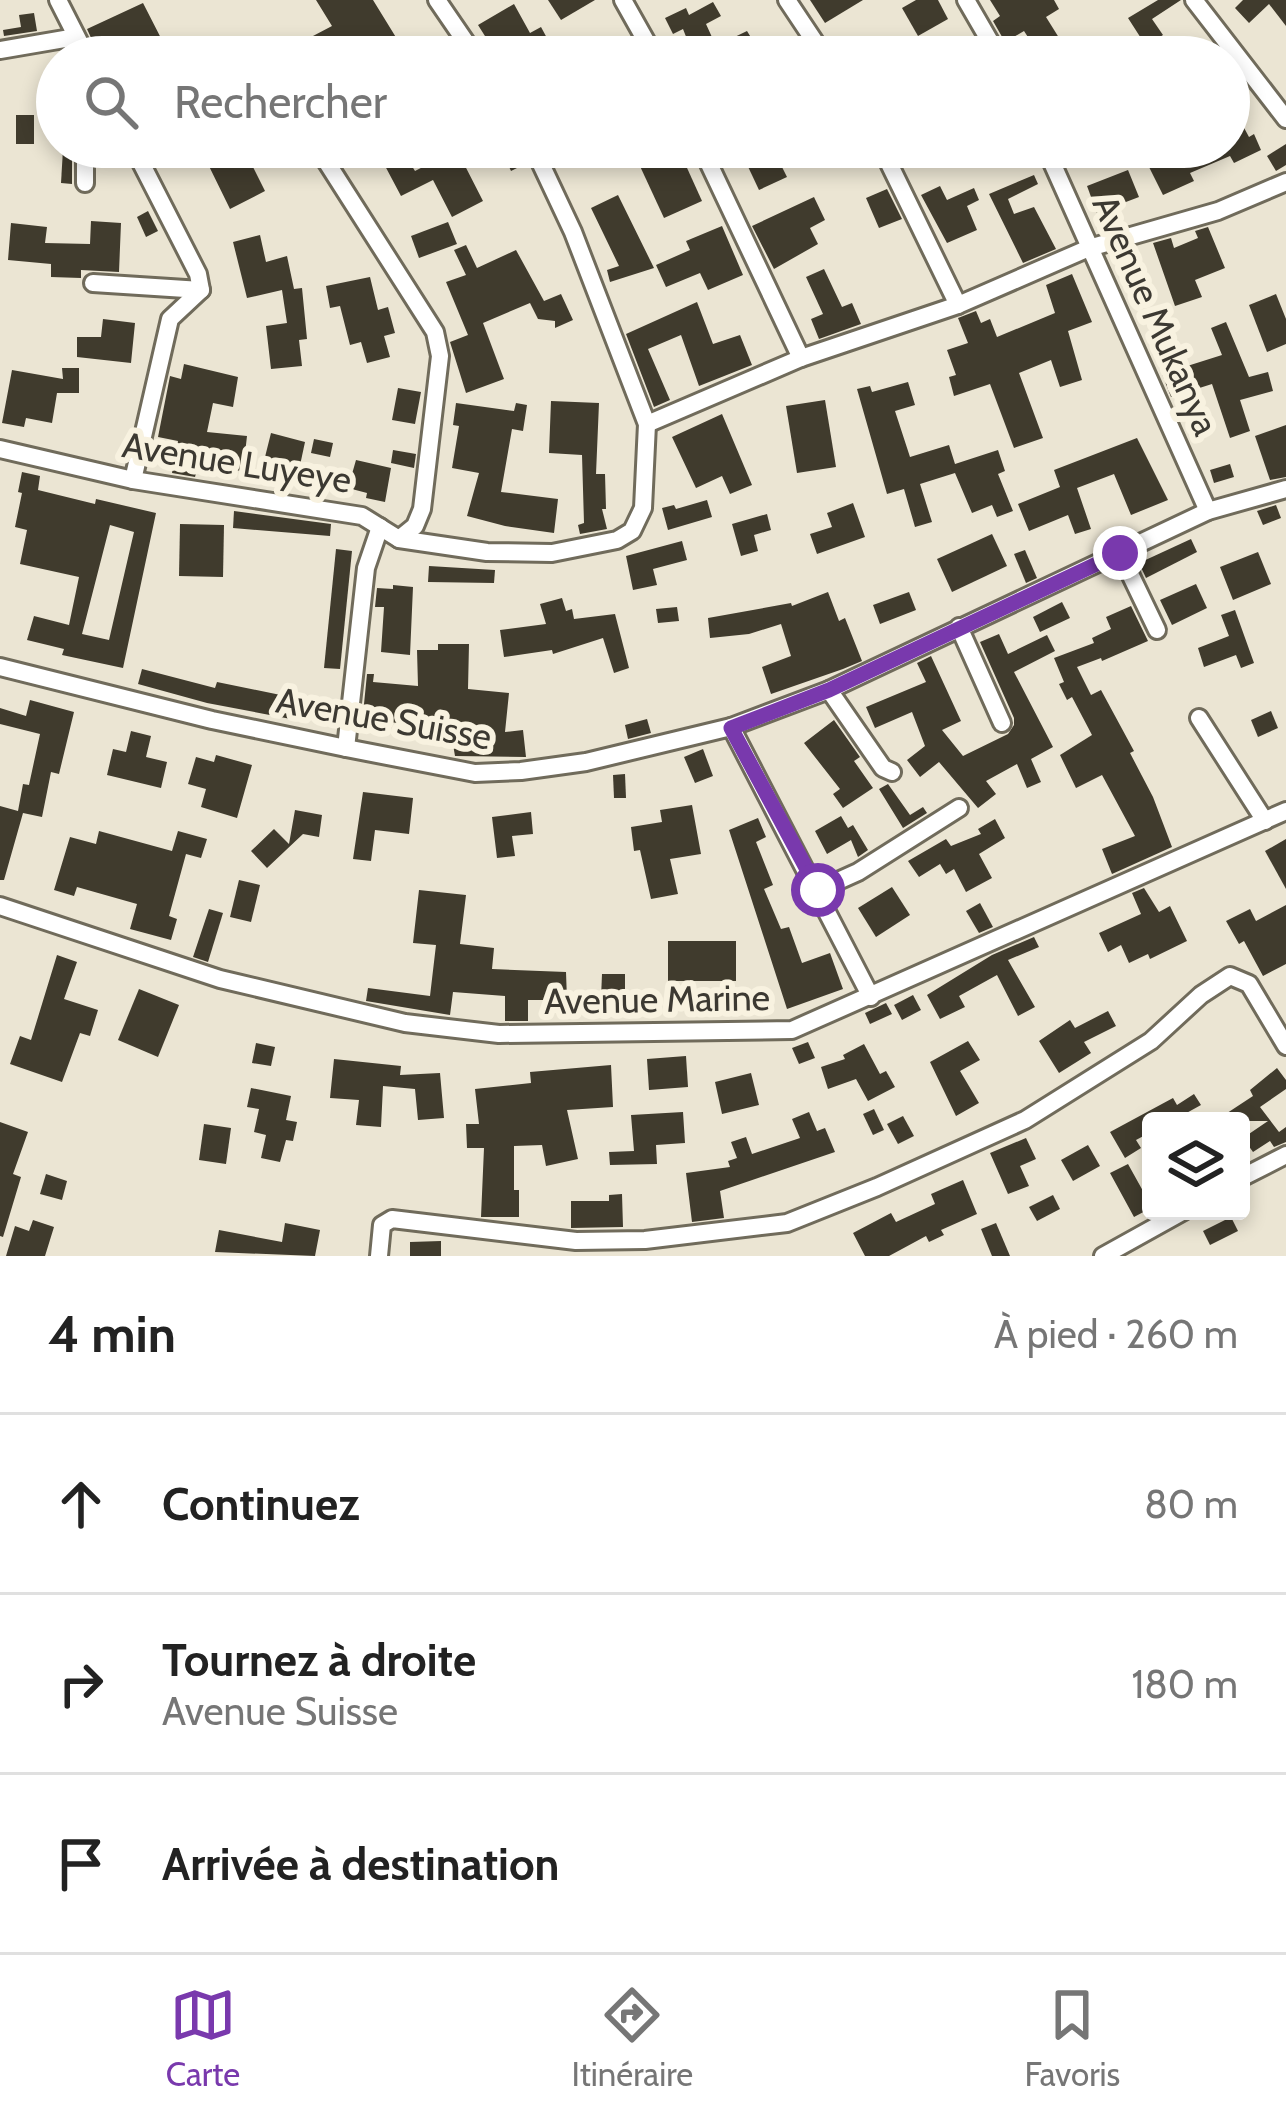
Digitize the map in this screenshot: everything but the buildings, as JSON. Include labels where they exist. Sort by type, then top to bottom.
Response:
[{"type":"street","points":[[58,0],[76,36]]},
{"type":"street","points":[[437,0],[462,36]]},
{"type":"street","points":[[623,0],[643,36]]},
{"type":"street","points":[[787,0],[811,36]]},
{"type":"street","points":[[966,0],[987,36]]},
{"type":"street","points":[[1194,0],[1222,36]]},
{"type":"street","points":[[0,50],[36,44]]},
{"type":"street","points":[[1250,72],[1286,119]]},
{"type":"street","points":[[85,168],[85,183]]},
{"type":"street","points":[[144,168],[202,290]]},
{"type":"street","points":[[330,168],[435,332],[440,356],[422,509],[415,526],[399,539]]},
{"type":"street","points":[[543,168],[573,232],[646,424],[802,358],[958,305],[1089,248],[1218,211],[1286,182]]},
{"type":"street","points":[[711,168],[802,358]]},
{"type":"street","points":[[891,168],[958,305]]},
{"type":"street","name":"Avenue Mukanya","points":[[1054,168],[1208,511]]},
{"type":"street","points":[[93,284],[202,290]]},
{"type":"street","points":[[133,481],[170,319],[202,290]]},
{"type":"street","name":"Avenue Luyeye","points":[[0,449],[133,481],[362,515],[399,539],[487,552],[552,553],[617,539],[632,531],[644,508],[646,424]]},
{"type":"street","name":"Avenue Suisse","points":[[0,667],[346,748],[475,773],[521,771],[586,762],[731,728],[829,690],[1208,511],[1286,489]]},
{"type":"street","points":[[346,748],[366,568],[380,527]]},
{"type":"street","points":[[1120,553],[1157,630]]},
{"type":"street","points":[[959,627],[1002,723]]},
{"type":"street","points":[[829,690],[883,768],[892,772]]},
{"type":"street","points":[[1199,718],[1265,821]]},
{"type":"street","points":[[731,728],[871,997]]},
{"type":"street","points":[[818,890],[873,864],[958,808]]},
{"type":"street","name":"Avenue Marine","points":[[0,906],[220,979],[405,1023],[499,1034],[792,1030],[1286,811]]},
{"type":"street","points":[[379,1256],[382,1225],[392,1219],[576,1240],[645,1240],[787,1223],[1025,1120],[1150,1041],[1191,1003],[1230,976],[1250,984],[1286,1046]]},
{"type":"street","points":[[1250,1173],[1286,1155]]},
{"type":"street","points":[[1103,1256],[1168,1220]]},
{"type":"route","points":[[818,890],[731,728],[829,690],[1120,553]]}]
